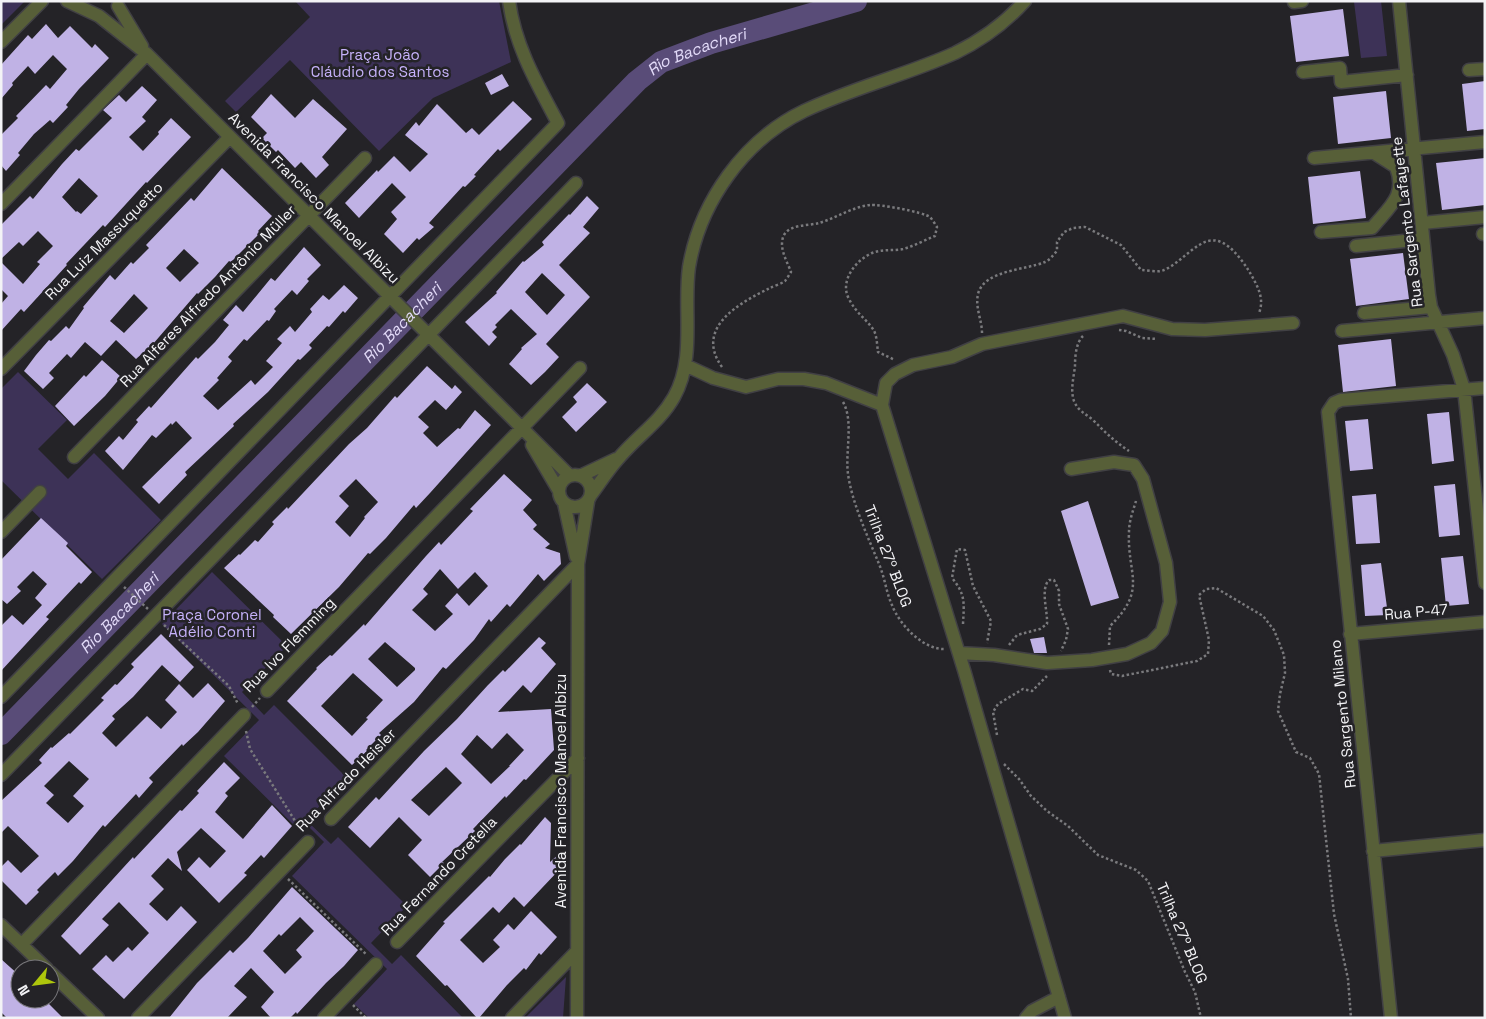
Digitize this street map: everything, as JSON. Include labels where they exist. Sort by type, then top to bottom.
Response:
[{"type":"street","points":[[1,42],[42,1]]},
{"type":"street","name":"Avenida Francisco Manoel Albizu","points":[[68,1],[93,10],[148,54],[522,428],[575,476]]},
{"type":"street","points":[[1,697],[392,299],[558,123],[524,58],[514,29],[509,1]]},
{"type":"street","points":[[618,458],[562,482],[562,497],[574,507],[579,507],[589,498],[618,458],[653,424],[667,407],[679,386],[685,365],[689,268],[698,231],[726,178],[753,148],[784,122],[803,112],[937,61],[975,43],[996,29],[1025,1]]},
{"type":"street","name":"Rua Sargento Lafayette","points":[[1399,1],[1431,307],[1453,355],[1464,389],[1485,583]]},
{"type":"street","points":[[93,10],[104,17],[112,14],[118,4]]},
{"type":"street","name":"Avenida Francisco Manoel Albizu","points":[[118,4],[148,54]]},
{"type":"street","points":[[1,204],[148,54]]},
{"type":"street","points":[[1304,72],[1340,68],[1341,82],[1407,75]]},
{"type":"street","points":[[1469,70],[1485,69]]},
{"type":"street","name":"Rua Luiz Massuquetto","points":[[1,369],[230,137]]},
{"type":"street","points":[[1314,158],[1485,142]]},
{"type":"street","points":[[1321,232],[1372,228],[1396,198],[1401,182],[1396,167],[1374,153]]},
{"type":"street","name":"Rua Alferes Alfredo Antônio Müller","points":[[74,457],[365,158]]},
{"type":"street","points":[[1401,182],[1417,181]]},
{"type":"street","points":[[1,775],[152,613],[424,331],[576,183]]},
{"type":"street","points":[[1422,223],[1485,217]]},
{"type":"street","points":[[1356,246],[1423,239]]},
{"type":"street","points":[[1364,312],[1431,307]]},
{"type":"street","points":[[1065,1018],[958,648],[882,405],[886,383],[895,374],[913,365],[952,357],[982,344],[1123,316],[1172,329],[1205,330],[1292,322]]},
{"type":"street","points":[[1342,331],[1485,318]]},
{"type":"street","points":[[685,365],[713,378],[746,387],[778,379],[804,379],[826,383],[882,405]]},
{"type":"street","name":"Rua Ivo Flemming","points":[[267,691],[580,368]]},
{"type":"street","points":[[1464,389],[1485,388]]},
{"type":"street","name":"Rua Sargento Milano","points":[[1391,1018],[1328,419],[1330,407],[1341,400],[1464,389]]},
{"type":"street","name":"Avenida Francisco Manoel Albizu","points":[[522,428],[562,497],[578,564]]},
{"type":"street","points":[[958,648],[1047,663],[1092,660],[1127,654],[1151,643],[1162,631],[1170,602],[1166,563],[1143,479],[1134,465],[1114,462],[1071,469]]},
{"type":"street","points":[[575,476],[584,478],[590,485],[589,498]]},
{"type":"street","points":[[1,532],[40,492]]},
{"type":"street","name":"Avenida Francisco Manoel Albizu","points":[[577,1018],[578,564],[589,498]]},
{"type":"street","name":"Rua Alfredo Heisler","points":[[331,818],[578,564]]},
{"type":"street","name":"Rua P-47","points":[[1350,634],[1485,622]]},
{"type":"street","name":"Rua Ivo Flemming","points":[[22,944],[244,715]]},
{"type":"street","name":"Rua Fernando Cretella","points":[[397,942],[578,758]]},
{"type":"street","points":[[1374,851],[1485,840]]},
{"type":"street","name":"Rua Alfredo Heisler","points":[[138,1018],[308,842]]},
{"type":"street","points":[[1,925],[37,959]]},
{"type":"street","points":[[512,1018],[577,951]]},
{"type":"street","points":[[324,1018],[376,964]]},
{"type":"street","points":[[60,982],[98,1018]]},
{"type":"street","points":[[1026,1018],[1032,1011],[1059,997]]},
{"type":"path","points":[[723,369],[712,343],[717,327],[731,310],[785,281],[791,272],[781,244],[785,234],[794,227],[824,221],[870,205],[915,212],[930,217],[937,227],[936,236],[902,249],[872,252],[858,261],[851,271],[846,284],[847,297],[857,313],[874,330],[878,352],[894,360],[913,365]]},
{"type":"path","points":[[982,344],[982,328],[977,310],[978,293],[986,281],[1000,274],[1047,261],[1057,251],[1057,242],[1064,232],[1073,228],[1085,227],[1121,245],[1141,270],[1162,271],[1182,259],[1202,243],[1215,241],[1230,246],[1239,256],[1256,284],[1262,301],[1256,319],[1244,327]]},
{"type":"path","points":[[1111,328],[1126,331],[1142,338],[1163,339]]},
{"type":"path","points":[[1087,332],[1080,339],[1076,355],[1074,400],[1080,411],[1109,437],[1130,452]]},
{"type":"path","name":"Trilha 27º BLOG","points":[[826,383],[839,395],[848,410],[846,453],[848,475],[865,534],[884,576],[892,606],[902,622],[928,646],[943,650],[958,648]]},
{"type":"path","points":[[1137,499],[1129,532],[1134,586],[1129,603],[1122,614],[1110,626],[1108,666],[1111,674],[1122,676],[1198,661],[1208,654],[1209,640],[1198,595],[1206,589],[1216,588],[1263,616],[1274,630],[1284,655],[1285,673],[1278,711],[1296,752],[1310,758],[1319,774],[1334,914],[1348,979],[1351,1018]]},
{"type":"path","points":[[958,648],[964,600],[959,587],[952,578],[957,548],[965,550],[973,586],[991,621],[986,646],[994,655],[1006,648],[1018,635],[1040,629],[1048,624],[1044,594],[1045,584],[1049,580],[1054,580],[1059,590],[1059,604],[1068,629],[1066,640],[1045,678],[1032,691],[1023,689],[998,704],[993,712],[998,738]]},
{"type":"path","points":[[122,584],[229,686],[244,715],[250,748],[308,842]]},
{"type":"path","name":"Rua Ivo Flemming","points":[[244,715],[267,691]]},
{"type":"path","name":"Trilha 27º BLOG","points":[[1004,764],[1046,812],[1068,826],[1098,855],[1136,870],[1148,881],[1195,992],[1201,1018]]},
{"type":"path","points":[[280,871],[376,964]]},
{"type":"path","points":[[344,997],[366,1018]]},
{"type":"green space","name":"Praça João Cláudio dos Santos","points":[[295,1],[499,1],[511,62],[433,98],[379,151],[290,60],[236,112],[225,101],[310,17]]},
{"type":"green space","points":[[1381,1],[1387,56],[1361,58],[1354,2]]},
{"type":"green space","points":[[1,2],[24,2],[1,25]]},
{"type":"green space","points":[[18,372],[67,420],[38,449],[68,479],[94,453],[161,520],[102,579],[1,480],[1,389]]},
{"type":"green space","name":"Praça Coronel Adélio Conti","points":[[212,572],[287,646],[242,692],[264,715],[274,705],[347,778],[306,820],[331,844],[338,837],[407,906],[371,943],[392,964],[401,955],[463,1018],[369,1018],[354,1004],[387,969],[292,876],[324,842],[308,826],[301,832],[224,756],[259,720],[162,624]]},
{"type":"green space","points":[[566,977],[563,1018],[525,1018]]},
{"type":"building","points":[[1343,9],[1349,56],[1296,62],[1290,16]]},
{"type":"building","points":[[46,24],[58,38],[70,26],[92,48],[95,44],[109,58],[79,89],[66,105],[68,107],[53,123],[50,120],[34,134],[18,153],[20,155],[6,171],[1,165],[1,135],[18,118],[16,116],[46,85],[50,89],[67,69],[53,55],[35,74],[28,66],[12,83],[13,85],[1,99],[1,65],[28,35],[32,39]]},
{"type":"building","points":[[502,74],[509,86],[491,95],[485,83]]},
{"type":"building","points":[[1485,81],[1485,129],[1467,131],[1462,84]]},
{"type":"building","points":[[142,86],[157,100],[142,117],[146,121],[129,137],[143,151],[171,118],[191,137],[105,227],[103,225],[24,312],[21,309],[1,331],[1,304],[8,296],[1,289],[1,262],[23,284],[40,264],[37,262],[53,246],[38,231],[23,246],[19,242],[1,259],[1,225],[30,196],[33,199],[76,149],[79,151],[112,118],[103,110],[119,95],[126,102]],"holes":[[[79,178],[98,196],[81,214],[76,212],[62,197]]]},
{"type":"building","points":[[1386,91],[1391,138],[1338,144],[1333,97]]},
{"type":"building","points":[[271,94],[295,118],[313,99],[347,129],[322,157],[329,165],[316,178],[301,162],[295,168],[278,150],[276,152],[262,138],[267,133],[251,117]]},
{"type":"building","points":[[513,101],[532,119],[500,151],[498,149],[474,175],[476,176],[465,187],[463,186],[429,223],[434,227],[419,240],[417,238],[403,253],[384,234],[397,219],[391,212],[406,197],[392,183],[359,218],[345,203],[377,170],[378,172],[394,156],[410,172],[428,154],[405,135],[416,122],[419,126],[437,104],[466,133],[472,128],[479,135]]},
{"type":"building","points":[[1485,158],[1485,205],[1442,210],[1436,163]]},
{"type":"building","points":[[222,168],[272,216],[258,231],[260,233],[197,293],[153,344],[136,359],[116,340],[101,356],[85,342],[71,358],[67,354],[49,373],[54,378],[43,389],[24,371],[36,355],[49,340],[51,341],[66,326],[69,329],[83,307],[110,275],[115,280],[131,262],[133,264],[149,248],[146,245],[191,198],[194,201]],"holes":[[[184,249],[199,263],[180,282],[166,268]],[[134,294],[148,308],[124,333],[110,321]]]},
{"type":"building","points":[[1360,171],[1366,218],[1313,224],[1308,177]]},
{"type":"building","points":[[587,196],[599,208],[583,227],[590,233],[559,265],[590,297],[546,344],[559,357],[531,385],[509,364],[521,348],[537,334],[511,309],[495,325],[497,327],[492,332],[497,337],[489,346],[465,322],[497,293],[523,261],[544,245],[542,242]],"holes":[[[542,273],[565,295],[547,315],[525,292]]]},
{"type":"building","points":[[304,247],[321,265],[307,279],[309,281],[297,295],[292,290],[274,309],[276,311],[269,321],[267,320],[247,341],[244,339],[228,357],[232,361],[217,378],[219,380],[203,396],[218,410],[251,380],[255,385],[273,367],[266,361],[282,343],[277,339],[290,326],[295,332],[312,312],[310,309],[323,295],[329,300],[344,285],[358,298],[345,313],[343,311],[309,345],[312,348],[300,360],[298,359],[268,392],[233,424],[234,426],[185,472],[187,475],[159,504],[142,487],[192,438],[176,421],[172,425],[171,423],[156,438],[152,435],[123,470],[105,451],[119,436],[123,440],[138,422],[136,420],[149,406],[151,408],[196,357],[198,359],[215,342],[229,325],[223,320],[236,305],[243,312],[271,278],[275,281]]},
{"type":"building","points":[[1403,253],[1409,299],[1356,306],[1350,259]]},
{"type":"building","points":[[1391,339],[1396,386],[1343,392],[1338,345]]},
{"type":"building","points":[[102,360],[121,377],[105,396],[74,426],[55,406],[84,375],[86,377]]},
{"type":"building","points":[[427,366],[452,389],[455,385],[462,392],[446,410],[435,400],[418,417],[429,427],[423,433],[437,447],[458,428],[460,429],[475,410],[491,425],[416,508],[414,505],[386,538],[370,554],[368,553],[339,587],[291,634],[273,617],[274,615],[224,568],[255,540],[258,542],[274,524],[272,522],[287,507],[288,509],[349,444],[367,428],[395,396],[397,398]],"holes":[[[356,479],[378,502],[364,517],[350,537],[335,522],[349,506],[339,496]]]},
{"type":"building","points":[[587,383],[607,402],[576,432],[562,417],[577,402],[573,397]]},
{"type":"building","points":[[1449,412],[1454,461],[1432,464],[1427,414]]},
{"type":"building","points":[[1368,419],[1373,469],[1350,471],[1345,421]]},
{"type":"building","points":[[504,474],[532,500],[523,510],[537,525],[533,529],[550,544],[545,548],[560,553],[561,564],[544,581],[538,574],[510,607],[507,604],[491,622],[489,619],[474,640],[446,669],[443,667],[414,702],[379,733],[381,735],[352,765],[287,701],[316,668],[330,655],[332,656],[364,624],[365,626],[439,542],[441,545],[473,511],[470,509]],"holes":[[[440,569],[458,589],[475,572],[488,586],[469,606],[457,593],[445,606],[453,614],[435,631],[412,610],[428,594],[423,589]],[[385,642],[415,670],[397,687],[368,659]],[[353,673],[383,700],[352,736],[321,706]]]},
{"type":"building","points":[[1455,484],[1460,535],[1439,537],[1434,486]]},
{"type":"building","points":[[1376,494],[1380,543],[1356,544],[1352,496]]},
{"type":"building","points":[[1088,501],[1119,598],[1091,606],[1061,511]]},
{"type":"building","points":[[41,518],[68,543],[66,546],[92,572],[81,584],[79,582],[46,617],[49,619],[1,671],[1,626],[12,615],[23,625],[42,605],[35,598],[47,584],[33,571],[17,587],[21,591],[7,604],[1,599],[1,560]]},
{"type":"building","points":[[1463,556],[1469,604],[1446,606],[1441,558]]},
{"type":"building","points":[[1381,563],[1388,615],[1365,616],[1361,565]]},
{"type":"building","points":[[161,634],[194,667],[180,682],[162,665],[133,697],[112,716],[115,719],[102,733],[116,747],[147,716],[161,729],[177,712],[165,700],[179,684],[193,698],[208,683],[225,701],[198,732],[183,746],[182,744],[149,778],[153,782],[139,798],[136,794],[105,827],[103,825],[73,861],[58,876],[55,872],[37,890],[39,892],[26,905],[1,880],[1,867],[8,860],[21,873],[39,856],[8,826],[1,833],[1,801],[42,763],[39,760],[51,747],[70,734],[104,700],[101,698],[134,667],[131,664]],"holes":[[[69,761],[89,779],[73,796],[84,806],[68,823],[46,803],[54,795],[44,786]]]},
{"type":"building","points":[[539,637],[546,643],[541,648],[556,664],[531,693],[523,685],[498,712],[551,709],[554,750],[526,780],[524,779],[506,798],[505,796],[473,829],[475,831],[442,862],[444,863],[430,877],[408,855],[422,840],[399,817],[370,848],[348,827],[376,797],[379,800],[503,670],[505,672]],"holes":[[[507,733],[524,750],[491,784],[461,754],[477,735],[492,749]],[[446,767],[462,783],[429,816],[411,800]]]},
{"type":"building","points":[[1044,637],[1047,653],[1034,653],[1030,639]]},
{"type":"building","points":[[224,762],[240,778],[225,793],[228,796],[215,812],[243,839],[272,805],[292,826],[264,858],[261,855],[244,873],[247,875],[219,903],[187,870],[199,857],[210,868],[226,851],[201,828],[177,852],[182,871],[168,858],[151,876],[164,889],[149,904],[167,921],[181,906],[197,922],[124,999],[92,969],[106,955],[113,962],[128,947],[132,951],[149,933],[119,902],[102,919],[109,925],[80,955],[61,936],[133,857],[134,859],[180,810],[182,811],[199,793],[197,791]]},
{"type":"building","points":[[545,817],[551,823],[550,862],[559,854],[559,870],[524,907],[514,897],[499,913],[493,907],[460,940],[483,963],[500,947],[493,940],[508,924],[514,930],[531,911],[557,937],[541,955],[539,953],[526,970],[524,968],[507,985],[477,1018],[447,985],[445,986],[416,956],[445,923],[443,922],[490,877]]},
{"type":"building","points":[[292,887],[358,950],[297,1014],[296,1012],[290,1018],[271,1018],[261,1007],[274,992],[251,968],[234,986],[247,997],[227,1018],[169,1018],[197,983],[230,950],[233,953]],"holes":[[[300,917],[314,931],[296,950],[302,957],[285,974],[263,951],[279,934],[281,936]]]},
{"type":"building","points":[[1,959],[10,967],[10,1009],[54,1009],[63,1018],[7,1018],[1,1012]]},
{"type":"waterway","name":"Rio Bacacheri","points":[[1,734],[637,81],[661,62],[711,43],[856,1]]}]
